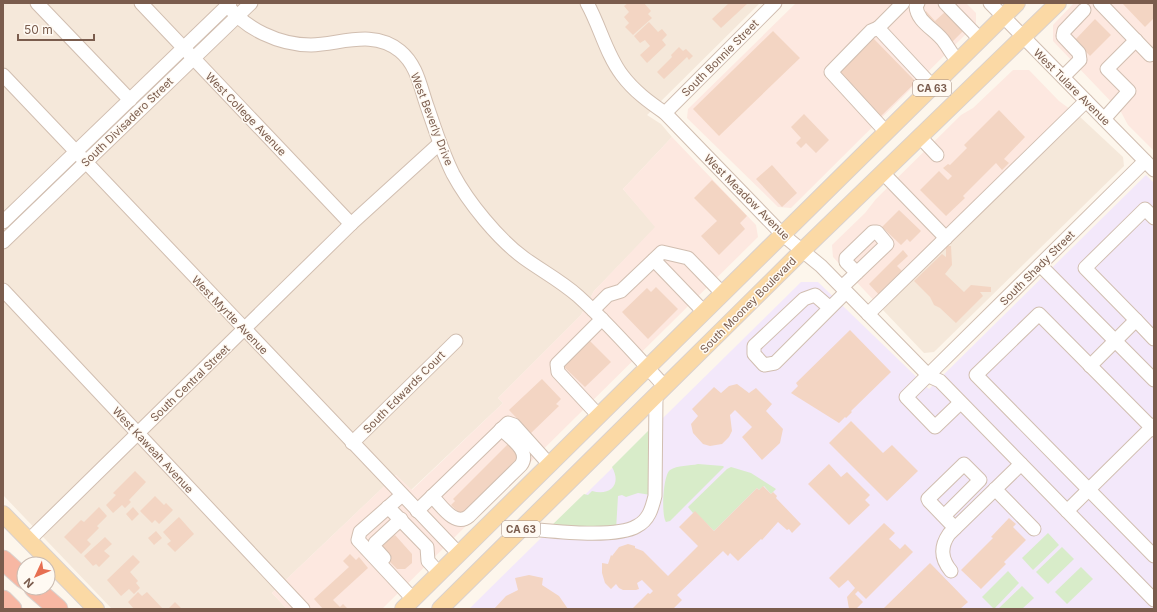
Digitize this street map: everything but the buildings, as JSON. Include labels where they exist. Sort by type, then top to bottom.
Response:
[{"type":"highway","points":[[3,560],[16,572]]},
{"type":"highway","points":[[43,596],[58,609]]},
{"type":"highway","points":[[3,600],[12,609]]},
{"type":"main road","name":"CA 63","points":[[408,604],[1017,3]]},
{"type":"main road","name":"South Mooney Boulevard","points":[[440,609],[802,251],[1058,3]]},
{"type":"main road","points":[[3,514],[96,609]]},
{"type":"street","points":[[37,3],[130,100]]},
{"type":"street","name":"West College Avenue","points":[[142,3],[184,47],[193,59],[351,224]]},
{"type":"street","name":"South Divisadero Street","points":[[3,242],[251,3]]},
{"type":"street","name":"West Meadow Avenue","points":[[587,3],[611,57],[621,74],[642,98],[665,114],[783,235],[844,289],[929,376],[940,382],[1154,600]]},
{"type":"street","name":"South Bonnie Street","points":[[665,114],[775,3]]},
{"type":"street","points":[[886,132],[831,72],[871,31],[878,28],[903,3]]},
{"type":"street","points":[[918,3],[916,6],[919,16],[945,43],[950,53],[958,61]]},
{"type":"street","points":[[945,3],[980,40]]},
{"type":"street","name":"West Tulare Avenue","points":[[990,3],[1150,165]]},
{"type":"street","points":[[1100,3],[1153,55]]},
{"type":"street","name":"South Divisadero Street","points":[[3,222],[228,4]]},
{"type":"street","name":"West Beverly Drive","points":[[228,4],[238,16],[263,33],[298,44],[312,45],[364,38],[381,41],[398,49],[408,58],[417,75],[440,144],[458,181],[479,212],[505,241],[523,257],[561,281],[597,315],[647,368],[660,392]]},
{"type":"street","points":[[1063,77],[1080,60],[1079,53],[1063,36],[1064,31],[1084,5]]},
{"type":"street","points":[[878,28],[933,87]]},
{"type":"street","points":[[1104,119],[1129,91],[1107,70],[1136,40]]},
{"type":"street","name":"West Myrtle Avenue","points":[[3,75],[458,554]]},
{"type":"street","points":[[868,314],[1086,101]]},
{"type":"street","points":[[920,137],[937,155]]},
{"type":"street","name":"South Central Street","points":[[28,541],[351,224],[440,144]]},
{"type":"street","name":"South Shady Street","points":[[960,402],[935,427],[906,397],[1040,265],[1150,165]]},
{"type":"street","points":[[883,173],[946,238]]},
{"type":"street","points":[[1154,218],[1145,209],[1085,268],[1154,339]]},
{"type":"street","points":[[599,416],[558,372],[557,368],[558,364],[597,315],[608,295],[621,291],[662,252],[688,258],[722,293]]},
{"type":"street","points":[[654,260],[704,312]]},
{"type":"street","points":[[1040,265],[1154,380]]},
{"type":"street","points":[[830,308],[815,295],[804,299],[754,346],[754,354],[764,365],[775,363],[830,308],[857,273]]},
{"type":"street","name":"West Kaweah Avenue","points":[[3,290],[303,609]]},
{"type":"street","points":[[1067,511],[1089,490],[1153,428],[1039,314],[976,375],[1089,490],[1154,556]]},
{"type":"street","points":[[1090,366],[1136,320]]},
{"type":"street","name":"South Edwards Court","points":[[352,443],[456,341]]},
{"type":"street","points":[[522,528],[616,533],[638,526],[645,520],[652,511],[656,496],[660,392]]},
{"type":"street","points":[[417,511],[503,427],[511,423],[514,424],[549,464]]},
{"type":"street","points":[[432,496],[455,518],[464,520],[469,516],[521,465],[524,460],[524,454],[503,427]]},
{"type":"street","points":[[955,528],[928,500],[935,491],[963,464],[1034,529]]},
{"type":"street","points":[[951,572],[944,560],[944,542],[955,528],[1021,464]]},
{"type":"street","points":[[944,516],[980,480]]},
{"type":"street","points":[[393,577],[358,540],[360,532],[402,494]]},
{"type":"street","points":[[387,508],[401,519],[427,547],[428,561],[439,573]]},
{"type":"street","points":[[401,519],[374,545],[376,551],[388,562],[393,577],[408,604]]},
{"type":"shaded area","points":[[3,3],[760,3],[647,115],[661,124],[672,137],[623,189],[656,227],[594,291],[581,315],[498,398],[503,403],[411,490],[396,475],[272,593],[287,609],[112,609],[3,495]]},
{"type":"shaded area","points":[[796,3],[966,3],[976,13],[976,24],[791,208],[778,207],[687,118],[688,109]]},
{"type":"shaded area","points":[[1074,3],[1154,3],[1154,151],[1128,125],[1121,112],[1053,41],[1053,25]]},
{"type":"shaded area","points":[[1013,70],[1029,70],[1059,101],[1078,115],[882,309],[833,257],[832,245],[961,115],[973,108]]},
{"type":"shaded area","points":[[1078,115],[1123,157],[1124,166],[934,352],[924,353],[882,309]]},
{"type":"shaded area","points":[[672,137],[756,225],[758,237],[382,609],[287,609],[272,593],[396,475],[412,490],[503,403],[498,398],[581,315],[594,291],[655,227],[623,189]]},
{"type":"shaded area","points":[[1146,175],[1154,183],[1154,609],[469,609],[801,282],[818,282],[929,389]]},
{"type":"green space","points":[[652,427],[651,495],[638,493],[626,497],[622,495],[618,496],[616,530],[548,529],[584,494],[588,495],[592,491],[604,492],[612,488],[616,479],[612,467]]},
{"type":"green space","points":[[698,464],[724,467],[670,521],[666,522],[664,518],[664,487],[668,473],[676,467]]},
{"type":"green space","points":[[731,467],[751,473],[776,489],[771,494],[764,486],[759,490],[757,488],[714,531],[688,507],[727,469]]},
{"type":"green space","points":[[1048,533],[1059,545],[1033,570],[1022,558]]},
{"type":"green space","points":[[1062,547],[1074,559],[1048,584],[1036,572]]},
{"type":"green space","points":[[1081,567],[1093,579],[1067,604],[1055,592]]},
{"type":"green space","points":[[1008,571],[1019,583],[994,609],[982,597]]},
{"type":"green space","points":[[1022,586],[1034,598],[1022,609],[998,609]]}]
